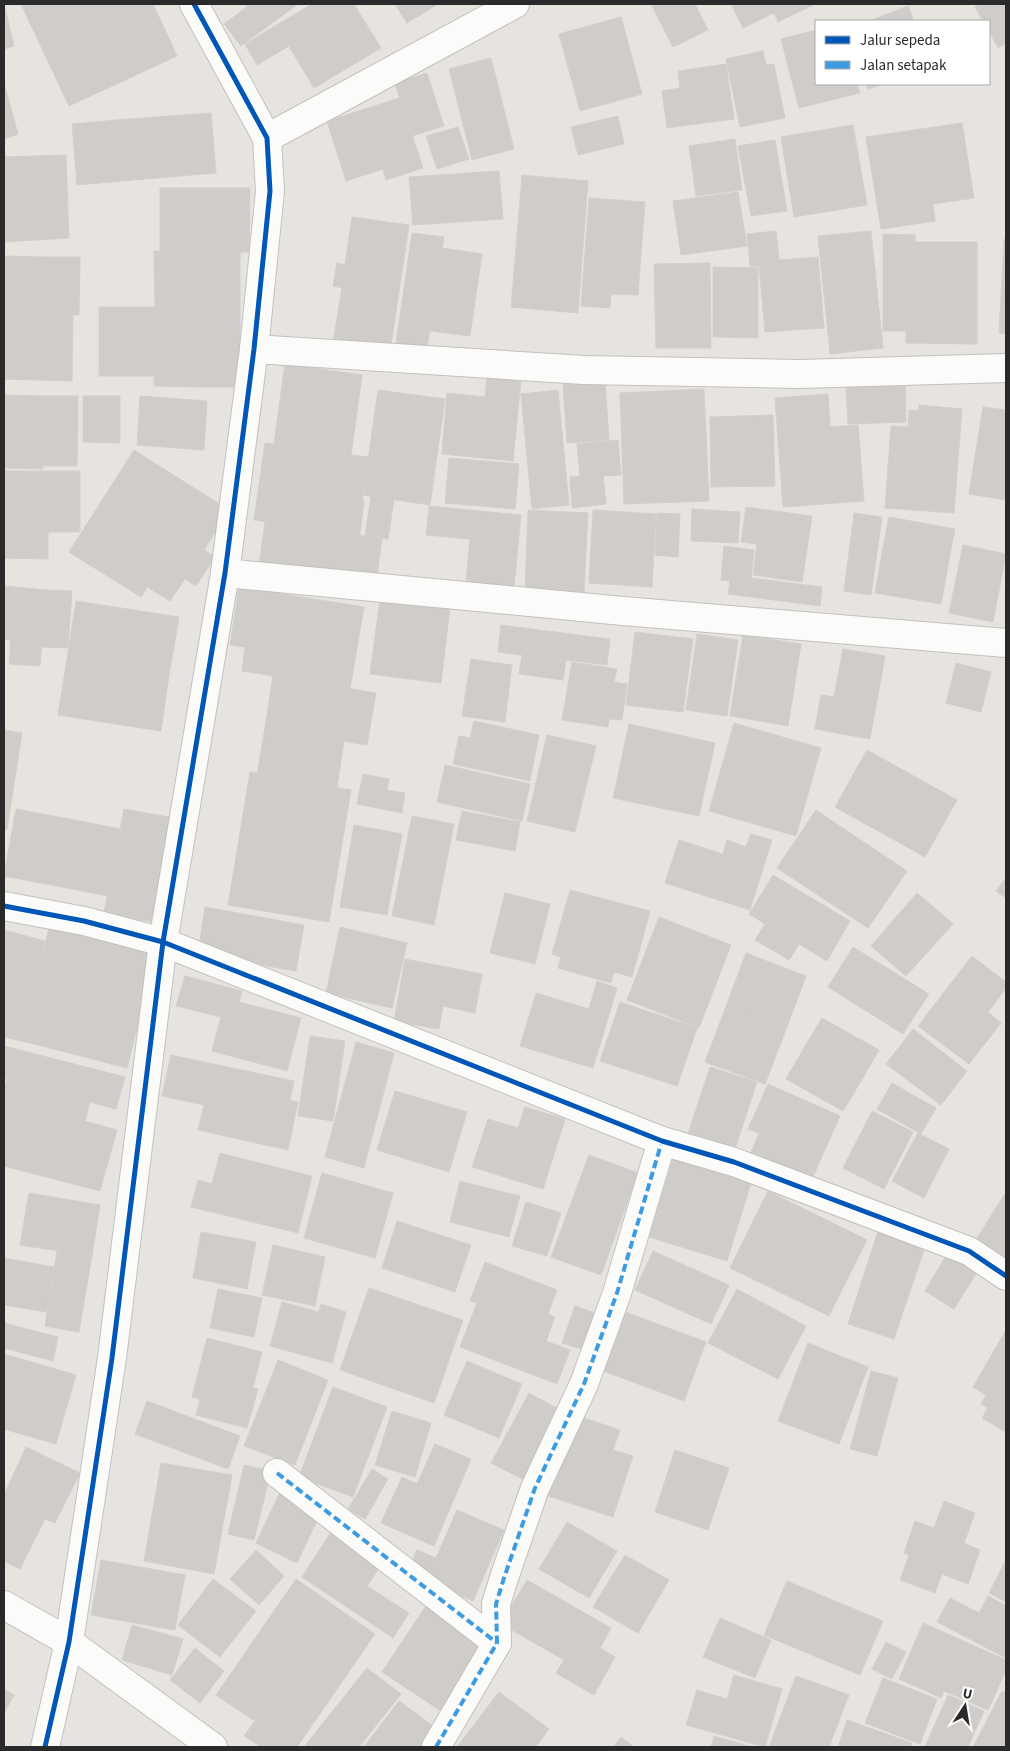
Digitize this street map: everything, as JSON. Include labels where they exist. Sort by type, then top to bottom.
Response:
[{"type":"street","points":[[45,1747],[69,1642],[112,1358],[163,942],[225,572],[254,349],[270,191],[267,138],[194,4]]},
{"type":"street","points":[[267,138],[516,4]]},
{"type":"street","points":[[254,349],[584,370],[799,374],[1006,368]]},
{"type":"street","points":[[225,572],[624,611],[1006,643]]},
{"type":"street","points":[[4,906],[84,922],[163,942],[662,1141],[734,1162],[969,1251],[1006,1276]]},
{"type":"street","points":[[436,1747],[497,1643],[496,1604],[504,1578],[535,1488],[584,1384],[617,1293],[662,1141]]},
{"type":"street","points":[[277,1474],[497,1643]]},
{"type":"street","points":[[4,1605],[69,1642],[213,1747]]},
{"type":"building","points":[[4,4],[14,46],[4,49]]},
{"type":"building","points":[[21,4],[153,4],[177,56],[69,106]]},
{"type":"building","points":[[244,4],[298,4],[241,46],[224,24],[247,7]]},
{"type":"building","points":[[312,4],[354,4],[381,48],[314,88],[289,46],[257,65],[245,44]]},
{"type":"building","points":[[395,4],[438,4],[407,23]]},
{"type":"building","points":[[651,4],[695,4],[708,30],[673,47]]},
{"type":"building","points":[[731,4],[815,4],[778,22],[774,13],[743,28]]},
{"type":"building","points":[[980,4],[1006,4],[1006,43],[998,48],[990,33],[990,20],[982,20],[975,7]]},
{"type":"building","points":[[908,6],[914,20],[872,20]]},
{"type":"building","points":[[621,17],[642,94],[580,111],[559,34]]},
{"type":"building","points":[[815,30],[815,85],[857,85],[860,93],[799,108],[781,39]]},
{"type":"building","points":[[763,51],[766,65],[774,64],[785,118],[740,127],[726,59]]},
{"type":"building","points":[[491,58],[514,149],[472,160],[449,69]]},
{"type":"building","points":[[726,64],[734,119],[667,128],[662,91],[680,88],[678,71]]},
{"type":"building","points":[[427,73],[444,126],[412,136],[395,83]]},
{"type":"building","points":[[4,83],[18,134],[4,139]]},
{"type":"building","points":[[866,85],[880,85],[868,89]]},
{"type":"building","points":[[400,98],[423,168],[386,180],[383,169],[346,181],[327,121]]},
{"type":"building","points":[[211,113],[216,173],[133,180],[128,119]]},
{"type":"building","points":[[618,116],[624,144],[578,155],[571,127]]},
{"type":"building","points":[[128,119],[133,180],[77,185],[72,124]]},
{"type":"building","points":[[962,123],[974,198],[933,204],[935,221],[881,229],[866,137]]},
{"type":"building","points":[[853,125],[867,205],[794,217],[781,137]]},
{"type":"building","points":[[458,127],[469,159],[437,169],[426,136]]},
{"type":"building","points":[[735,139],[742,190],[696,196],[689,146]]},
{"type":"building","points":[[775,140],[787,211],[751,216],[738,146]]},
{"type":"building","points":[[66,155],[69,238],[4,242],[4,157]]},
{"type":"building","points":[[499,171],[503,219],[413,225],[409,177]]},
{"type":"building","points":[[522,175],[588,181],[578,313],[511,307]]},
{"type":"building","points":[[160,188],[250,188],[249,252],[160,252]]},
{"type":"building","points":[[738,192],[747,246],[681,255],[673,201]]},
{"type":"building","points":[[589,198],[645,202],[638,295],[611,294],[610,308],[581,306]]},
{"type":"building","points":[[352,217],[409,225],[390,352],[333,343],[342,288],[333,286],[337,263],[345,265]]},
{"type":"building","points":[[776,231],[779,260],[818,257],[824,328],[765,332],[759,266],[750,267],[747,234]]},
{"type":"building","points":[[871,231],[883,348],[830,354],[818,236]]},
{"type":"building","points":[[412,233],[444,237],[427,348],[396,343]]},
{"type":"building","points":[[883,234],[915,235],[915,242],[977,242],[977,344],[906,343],[906,331],[883,331]]},
{"type":"building","points":[[1004,239],[1006,239],[1006,334],[999,333]]},
{"type":"building","points":[[442,248],[482,254],[470,336],[430,331]]},
{"type":"building","points":[[154,251],[240,252],[240,308],[155,307]]},
{"type":"building","points":[[4,256],[44,257],[43,314],[4,314]]},
{"type":"building","points":[[44,257],[80,257],[79,315],[43,314]]},
{"type":"building","points":[[710,263],[711,348],[656,348],[654,264]]},
{"type":"building","points":[[713,267],[758,268],[758,338],[713,337]]},
{"type":"building","points":[[99,307],[155,307],[154,376],[99,376]]},
{"type":"building","points":[[155,307],[193,307],[193,387],[154,386]]},
{"type":"building","points":[[193,307],[240,308],[240,387],[193,387]]},
{"type":"building","points":[[4,314],[73,314],[72,381],[4,379]]},
{"type":"building","points":[[285,364],[362,375],[351,455],[274,444]]},
{"type":"building","points":[[487,377],[521,380],[513,461],[442,454],[447,393],[485,397]]},
{"type":"building","points":[[605,381],[609,440],[567,443],[563,383]]},
{"type":"building","points":[[905,385],[906,422],[848,424],[846,387]]},
{"type":"building","points":[[704,389],[709,501],[624,504],[620,393]]},
{"type":"building","points":[[378,390],[445,399],[430,505],[363,495]]},
{"type":"building","points":[[558,390],[569,505],[532,509],[521,394]]},
{"type":"building","points":[[828,394],[830,427],[858,425],[864,501],[783,507],[775,398]]},
{"type":"building","points":[[4,395],[44,396],[44,429],[4,429]]},
{"type":"building","points":[[44,396],[78,396],[77,466],[42,466]]},
{"type":"building","points":[[83,396],[120,396],[120,443],[83,442]]},
{"type":"building","points":[[140,396],[207,401],[204,450],[137,445]]},
{"type":"building","points":[[919,405],[962,409],[954,513],[885,508],[891,426],[908,427],[909,410],[919,411]]},
{"type":"building","points":[[983,407],[1006,410],[1006,500],[969,494]]},
{"type":"building","points":[[773,415],[775,486],[711,487],[710,417]]},
{"type":"building","points":[[4,429],[44,429],[43,469],[4,468]]},
{"type":"building","points":[[618,440],[621,475],[603,476],[606,504],[572,508],[570,477],[580,476],[577,444]]},
{"type":"building","points":[[265,443],[351,455],[345,497],[259,485]]},
{"type":"building","points":[[134,450],[229,510],[204,550],[215,557],[196,586],[185,579],[170,601],[147,587],[141,597],[69,552]]},
{"type":"building","points":[[351,455],[369,457],[362,500],[345,497]]},
{"type":"building","points":[[449,458],[519,464],[515,509],[445,503]]},
{"type":"building","points":[[4,471],[80,471],[80,532],[48,532],[48,559],[4,558]]},
{"type":"building","points":[[259,485],[364,500],[360,535],[254,520]]},
{"type":"building","points":[[371,496],[394,500],[388,539],[365,536]]},
{"type":"building","points":[[429,506],[521,515],[514,587],[466,582],[470,539],[426,535]]},
{"type":"building","points":[[746,507],[812,516],[802,582],[753,575],[757,544],[741,542]]},
{"type":"building","points":[[692,509],[740,512],[738,543],[691,541]]},
{"type":"building","points":[[528,510],[588,513],[584,592],[525,588]]},
{"type":"building","points":[[593,510],[656,514],[652,587],[589,583]]},
{"type":"building","points":[[657,513],[680,514],[678,557],[655,555]]},
{"type":"building","points":[[854,513],[882,517],[871,595],[844,591]]},
{"type":"building","points":[[889,517],[955,529],[950,554],[884,543]]},
{"type":"building","points":[[265,522],[325,530],[319,575],[259,566]]},
{"type":"building","points":[[325,530],[382,539],[376,583],[319,575]]},
{"type":"building","points":[[884,543],[950,554],[941,604],[875,593]]},
{"type":"building","points":[[963,545],[1006,554],[993,622],[949,613]]},
{"type":"building","points":[[724,546],[754,550],[751,578],[822,587],[820,606],[728,594],[730,581],[721,580]]},
{"type":"building","points":[[4,586],[15,587],[11,640],[4,639]]},
{"type":"building","points":[[15,587],[46,590],[40,666],[9,664]]},
{"type":"building","points":[[239,587],[364,607],[350,689],[242,671],[245,647],[230,645]]},
{"type":"building","points":[[46,590],[72,591],[68,648],[42,647]]},
{"type":"building","points":[[380,600],[450,608],[441,683],[370,674]]},
{"type":"building","points":[[76,601],[179,617],[169,675],[67,659]]},
{"type":"building","points":[[501,625],[610,639],[607,665],[566,660],[563,680],[519,674],[522,655],[498,652]]},
{"type":"building","points":[[635,632],[693,639],[683,712],[626,705]]},
{"type":"building","points":[[697,634],[738,640],[727,716],[686,710]]},
{"type":"building","points":[[743,635],[801,644],[788,726],[730,716]]},
{"type":"building","points":[[843,649],[885,656],[870,739],[815,729],[821,695],[834,697]]},
{"type":"building","points":[[67,659],[169,675],[161,731],[58,715]]},
{"type":"building","points":[[471,659],[512,665],[505,722],[462,716]]},
{"type":"building","points":[[572,662],[617,669],[614,682],[627,684],[622,720],[609,719],[608,727],[562,720]]},
{"type":"building","points":[[956,663],[991,672],[981,712],[946,703]]},
{"type":"building","points":[[273,676],[376,693],[367,745],[265,728]]},
{"type":"building","points":[[474,721],[539,735],[530,781],[453,764],[459,736],[470,738]]},
{"type":"building","points":[[734,723],[821,748],[796,836],[709,811]]},
{"type":"building","points":[[629,724],[715,743],[699,816],[613,798]]},
{"type":"building","points":[[265,728],[344,742],[337,787],[257,774]]},
{"type":"building","points":[[4,730],[22,733],[7,829],[4,829]]},
{"type":"building","points":[[547,735],[596,746],[575,832],[527,821]]},
{"type":"building","points":[[867,750],[957,800],[925,857],[835,807]]},
{"type":"building","points":[[445,765],[530,784],[522,821],[437,802]]},
{"type":"building","points":[[250,772],[351,790],[329,922],[228,905]]},
{"type":"building","points":[[363,774],[389,779],[387,790],[405,793],[402,813],[357,804]]},
{"type":"building","points":[[16,809],[80,821],[67,888],[4,876]]},
{"type":"building","points":[[124,809],[174,818],[164,871],[114,862]]},
{"type":"building","points":[[816,810],[907,871],[868,928],[777,868]]},
{"type":"building","points":[[462,811],[520,822],[515,851],[456,840]]},
{"type":"building","points":[[412,816],[454,824],[434,925],[392,916]]},
{"type":"building","points":[[80,821],[120,829],[107,896],[67,888]]},
{"type":"building","points":[[354,825],[402,834],[387,915],[340,907]]},
{"type":"building","points":[[751,834],[772,840],[750,910],[665,883],[679,840],[723,854],[727,840],[746,847]]},
{"type":"building","points":[[114,862],[164,871],[154,922],[104,913]]},
{"type":"building","points":[[773,875],[850,921],[827,961],[799,944],[789,960],[755,940],[765,924],[749,914]]},
{"type":"building","points":[[1006,878],[1006,898],[996,891]]},
{"type":"building","points":[[570,890],[650,911],[632,977],[614,972],[611,983],[558,968],[561,957],[552,954]]},
{"type":"building","points":[[505,893],[550,904],[535,964],[490,953]]},
{"type":"building","points":[[917,893],[953,924],[906,976],[871,946]]},
{"type":"building","points":[[205,907],[304,925],[296,971],[198,954]]},
{"type":"building","points":[[659,917],[731,945],[699,1028],[627,1000]]},
{"type":"building","points":[[50,924],[157,951],[143,1005],[46,981],[51,962],[41,960]]},
{"type":"building","points":[[340,927],[407,943],[392,1008],[326,993]]},
{"type":"building","points":[[4,930],[45,941],[41,960],[51,962],[30,1043],[4,1037]]},
{"type":"building","points":[[853,947],[929,994],[903,1034],[828,987]]},
{"type":"building","points":[[746,953],[806,976],[785,1032],[725,1009]]},
{"type":"building","points":[[972,956],[1006,982],[1006,988],[988,1012],[1001,1023],[969,1064],[918,1026]]},
{"type":"building","points":[[405,959],[482,974],[475,1013],[443,1006],[439,1029],[394,1021]]},
{"type":"building","points":[[185,976],[242,991],[239,1002],[301,1018],[287,1071],[212,1051],[221,1017],[176,1006]]},
{"type":"building","points":[[46,981],[143,1005],[127,1068],[30,1043]]},
{"type":"building","points":[[597,981],[617,988],[593,1068],[520,1046],[536,993],[589,1009]]},
{"type":"building","points":[[620,1002],[697,1028],[677,1086],[600,1061]]},
{"type":"building","points":[[725,1009],[785,1032],[765,1084],[705,1062]]},
{"type":"building","points":[[822,1018],[879,1050],[861,1081],[804,1048]]},
{"type":"building","points":[[913,1029],[967,1071],[941,1105],[886,1064]]},
{"type":"building","points":[[310,1036],[345,1041],[333,1121],[298,1116]]},
{"type":"building","points":[[356,1042],[394,1053],[364,1168],[325,1157]]},
{"type":"building","points":[[4,1046],[125,1077],[116,1109],[90,1102],[85,1121],[117,1130],[100,1191],[4,1166],[4,1090],[7,1079],[4,1078]]},
{"type":"building","points":[[804,1048],[861,1081],[843,1111],[786,1079]]},
{"type":"building","points":[[171,1055],[294,1081],[290,1100],[298,1102],[288,1150],[198,1130],[204,1105],[162,1096]]},
{"type":"building","points":[[710,1067],[757,1082],[734,1152],[687,1137]]},
{"type":"building","points":[[892,1083],[936,1108],[921,1134],[877,1109]]},
{"type":"building","points":[[768,1084],[840,1116],[811,1181],[750,1155],[759,1133],[748,1129]]},
{"type":"building","points":[[395,1091],[467,1112],[449,1172],[377,1150]]},
{"type":"building","points":[[525,1107],[565,1119],[543,1189],[472,1167],[488,1119],[518,1128]]},
{"type":"building","points":[[872,1111],[913,1132],[884,1189],[843,1168]]},
{"type":"building","points":[[918,1133],[949,1149],[924,1198],[892,1181]]},
{"type":"building","points":[[220,1153],[312,1176],[298,1233],[191,1207],[198,1180],[212,1184]]},
{"type":"building","points":[[589,1155],[638,1173],[601,1275],[551,1257]]},
{"type":"building","points":[[673,1159],[751,1183],[727,1261],[649,1237]]},
{"type":"building","points":[[322,1173],[393,1193],[375,1258],[304,1238]]},
{"type":"building","points":[[460,1181],[520,1196],[509,1237],[450,1222]]},
{"type":"building","points":[[768,1191],[867,1240],[829,1316],[730,1268]]},
{"type":"building","points":[[1006,1192],[1006,1269],[971,1248]]},
{"type":"building","points":[[29,1193],[100,1205],[92,1256],[20,1245]]},
{"type":"building","points":[[526,1202],[561,1213],[547,1256],[512,1246]]},
{"type":"building","points":[[397,1221],[471,1245],[455,1292],[382,1268]]},
{"type":"building","points":[[878,1231],[925,1247],[894,1339],[848,1324]]},
{"type":"building","points":[[201,1232],[256,1242],[247,1289],[193,1278]]},
{"type":"building","points":[[273,1245],[325,1257],[315,1306],[262,1295]]},
{"type":"building","points":[[57,1251],[92,1256],[79,1332],[45,1326]]},
{"type":"building","points":[[653,1251],[729,1285],[711,1324],[635,1290]]},
{"type":"building","points":[[947,1254],[977,1272],[954,1309],[925,1291]]},
{"type":"building","points":[[4,1258],[54,1267],[47,1312],[4,1305]]},
{"type":"building","points":[[485,1262],[557,1290],[548,1314],[555,1317],[546,1341],[570,1350],[557,1384],[460,1347],[477,1303],[470,1301]]},
{"type":"building","points":[[369,1288],[463,1320],[434,1403],[340,1370]]},
{"type":"building","points":[[218,1289],[262,1298],[254,1337],[210,1328]]},
{"type":"building","points":[[737,1289],[806,1326],[778,1379],[708,1343]]},
{"type":"building","points":[[282,1302],[319,1312],[321,1304],[346,1312],[332,1363],[270,1346]]},
{"type":"building","points":[[575,1306],[603,1316],[591,1352],[562,1343]]},
{"type":"building","points":[[620,1310],[706,1342],[684,1401],[598,1369]]},
{"type":"building","points":[[4,1323],[58,1337],[53,1361],[4,1348]]},
{"type":"building","points":[[1006,1330],[1006,1432],[982,1418],[988,1408],[981,1404],[986,1395],[973,1387]]},
{"type":"building","points":[[207,1338],[262,1352],[253,1388],[258,1389],[247,1428],[196,1415],[200,1399],[192,1397]]},
{"type":"building","points":[[808,1343],[868,1367],[839,1444],[778,1421]]},
{"type":"building","points":[[4,1354],[76,1375],[56,1444],[4,1429]]},
{"type":"building","points":[[278,1360],[328,1380],[295,1465],[244,1446]]},
{"type":"building","points":[[467,1361],[522,1384],[499,1438],[444,1415]]},
{"type":"building","points":[[871,1371],[898,1378],[877,1456],[850,1449]]},
{"type":"building","points":[[333,1387],[387,1407],[353,1497],[299,1477]]},
{"type":"building","points":[[529,1393],[566,1413],[528,1482],[491,1463]]},
{"type":"building","points":[[147,1401],[240,1436],[228,1469],[135,1434]]},
{"type":"building","points":[[392,1411],[431,1423],[415,1477],[375,1465]]},
{"type":"building","points":[[572,1414],[620,1430],[613,1450],[633,1456],[613,1517],[545,1495]]},
{"type":"building","points":[[435,1444],[471,1459],[434,1546],[381,1523],[402,1477],[417,1484]]},
{"type":"building","points":[[26,1447],[80,1473],[55,1523],[45,1519],[20,1569],[4,1561],[4,1495]]},
{"type":"building","points":[[675,1450],[729,1468],[708,1530],[655,1512]]},
{"type":"building","points":[[161,1463],[232,1475],[214,1574],[144,1561]]},
{"type":"building","points":[[244,1465],[271,1471],[254,1540],[228,1534]]},
{"type":"building","points":[[372,1469],[388,1479],[365,1519],[348,1509]]},
{"type":"building","points":[[281,1490],[322,1510],[297,1563],[256,1543]]},
{"type":"building","points":[[944,1501],[975,1513],[964,1543],[980,1550],[968,1584],[942,1574],[935,1593],[900,1580],[909,1555],[904,1553],[915,1521],[934,1528]]},
{"type":"building","points":[[457,1510],[504,1530],[473,1601],[407,1572],[417,1550],[436,1558]]},
{"type":"building","points":[[567,1522],[617,1551],[589,1598],[539,1569]]},
{"type":"building","points":[[331,1532],[381,1565],[367,1586],[409,1613],[393,1638],[302,1577]]},
{"type":"building","points":[[256,1550],[284,1576],[259,1605],[230,1579]]},
{"type":"building","points":[[625,1555],[669,1580],[638,1633],[593,1607]]},
{"type":"building","points":[[101,1560],[185,1575],[175,1630],[91,1615]]},
{"type":"building","points":[[1006,1560],[1006,1602],[989,1593]]},
{"type":"building","points":[[213,1579],[256,1611],[220,1657],[178,1625]]},
{"type":"building","points":[[296,1579],[375,1634],[297,1747],[261,1747],[244,1736],[255,1721],[216,1695]]},
{"type":"building","points":[[527,1580],[611,1628],[600,1648],[615,1657],[594,1695],[556,1673],[564,1660],[501,1624]]},
{"type":"building","points":[[787,1581],[883,1621],[860,1675],[764,1635]]},
{"type":"building","points":[[988,1596],[1006,1606],[1006,1658],[937,1622],[950,1598],[979,1613]]},
{"type":"building","points":[[426,1606],[484,1645],[441,1711],[382,1672]]},
{"type":"building","points":[[720,1618],[771,1640],[755,1678],[703,1657]]},
{"type":"building","points":[[923,1623],[1006,1660],[1006,1670],[988,1710],[944,1691],[941,1698],[899,1679]]},
{"type":"building","points":[[132,1625],[183,1639],[172,1675],[122,1660]]},
{"type":"building","points":[[886,1642],[906,1652],[892,1679],[872,1669]]},
{"type":"building","points":[[195,1648],[224,1671],[200,1703],[170,1680]]},
{"type":"building","points":[[367,1668],[401,1694],[359,1747],[304,1747]]},
{"type":"building","points":[[734,1675],[782,1689],[765,1747],[686,1725],[697,1690],[727,1699]]},
{"type":"building","points":[[796,1676],[849,1695],[829,1747],[769,1747]]},
{"type":"building","points":[[883,1678],[937,1699],[920,1744],[865,1723]]},
{"type":"building","points":[[4,1689],[14,1695],[4,1713]]},
{"type":"building","points":[[1002,1691],[1006,1693],[1006,1747],[973,1747]]},
{"type":"building","points":[[499,1692],[549,1729],[536,1747],[457,1747]]},
{"type":"building","points":[[948,1695],[984,1711],[968,1747],[925,1747]]},
{"type":"building","points":[[399,1701],[437,1729],[423,1747],[364,1747]]},
{"type":"building","points":[[847,1720],[912,1743],[910,1747],[838,1747]]},
{"type":"building","points":[[714,1736],[753,1747],[711,1747]]},
{"type":"building","points":[[621,1737],[634,1747],[613,1747]]},
{"type":"marked path","points":[[436,1747],[497,1643],[496,1604],[504,1578],[535,1488],[584,1384],[617,1293],[662,1141]]},
{"type":"marked path","points":[[277,1473],[497,1643]]},
{"type":"cycle path","points":[[45,1747],[69,1642],[112,1358],[163,942],[225,573],[254,349],[270,191],[267,138],[194,4]]},
{"type":"cycle path","points":[[4,906],[84,921],[163,942],[662,1141],[734,1162],[969,1251],[1006,1276]]}]
